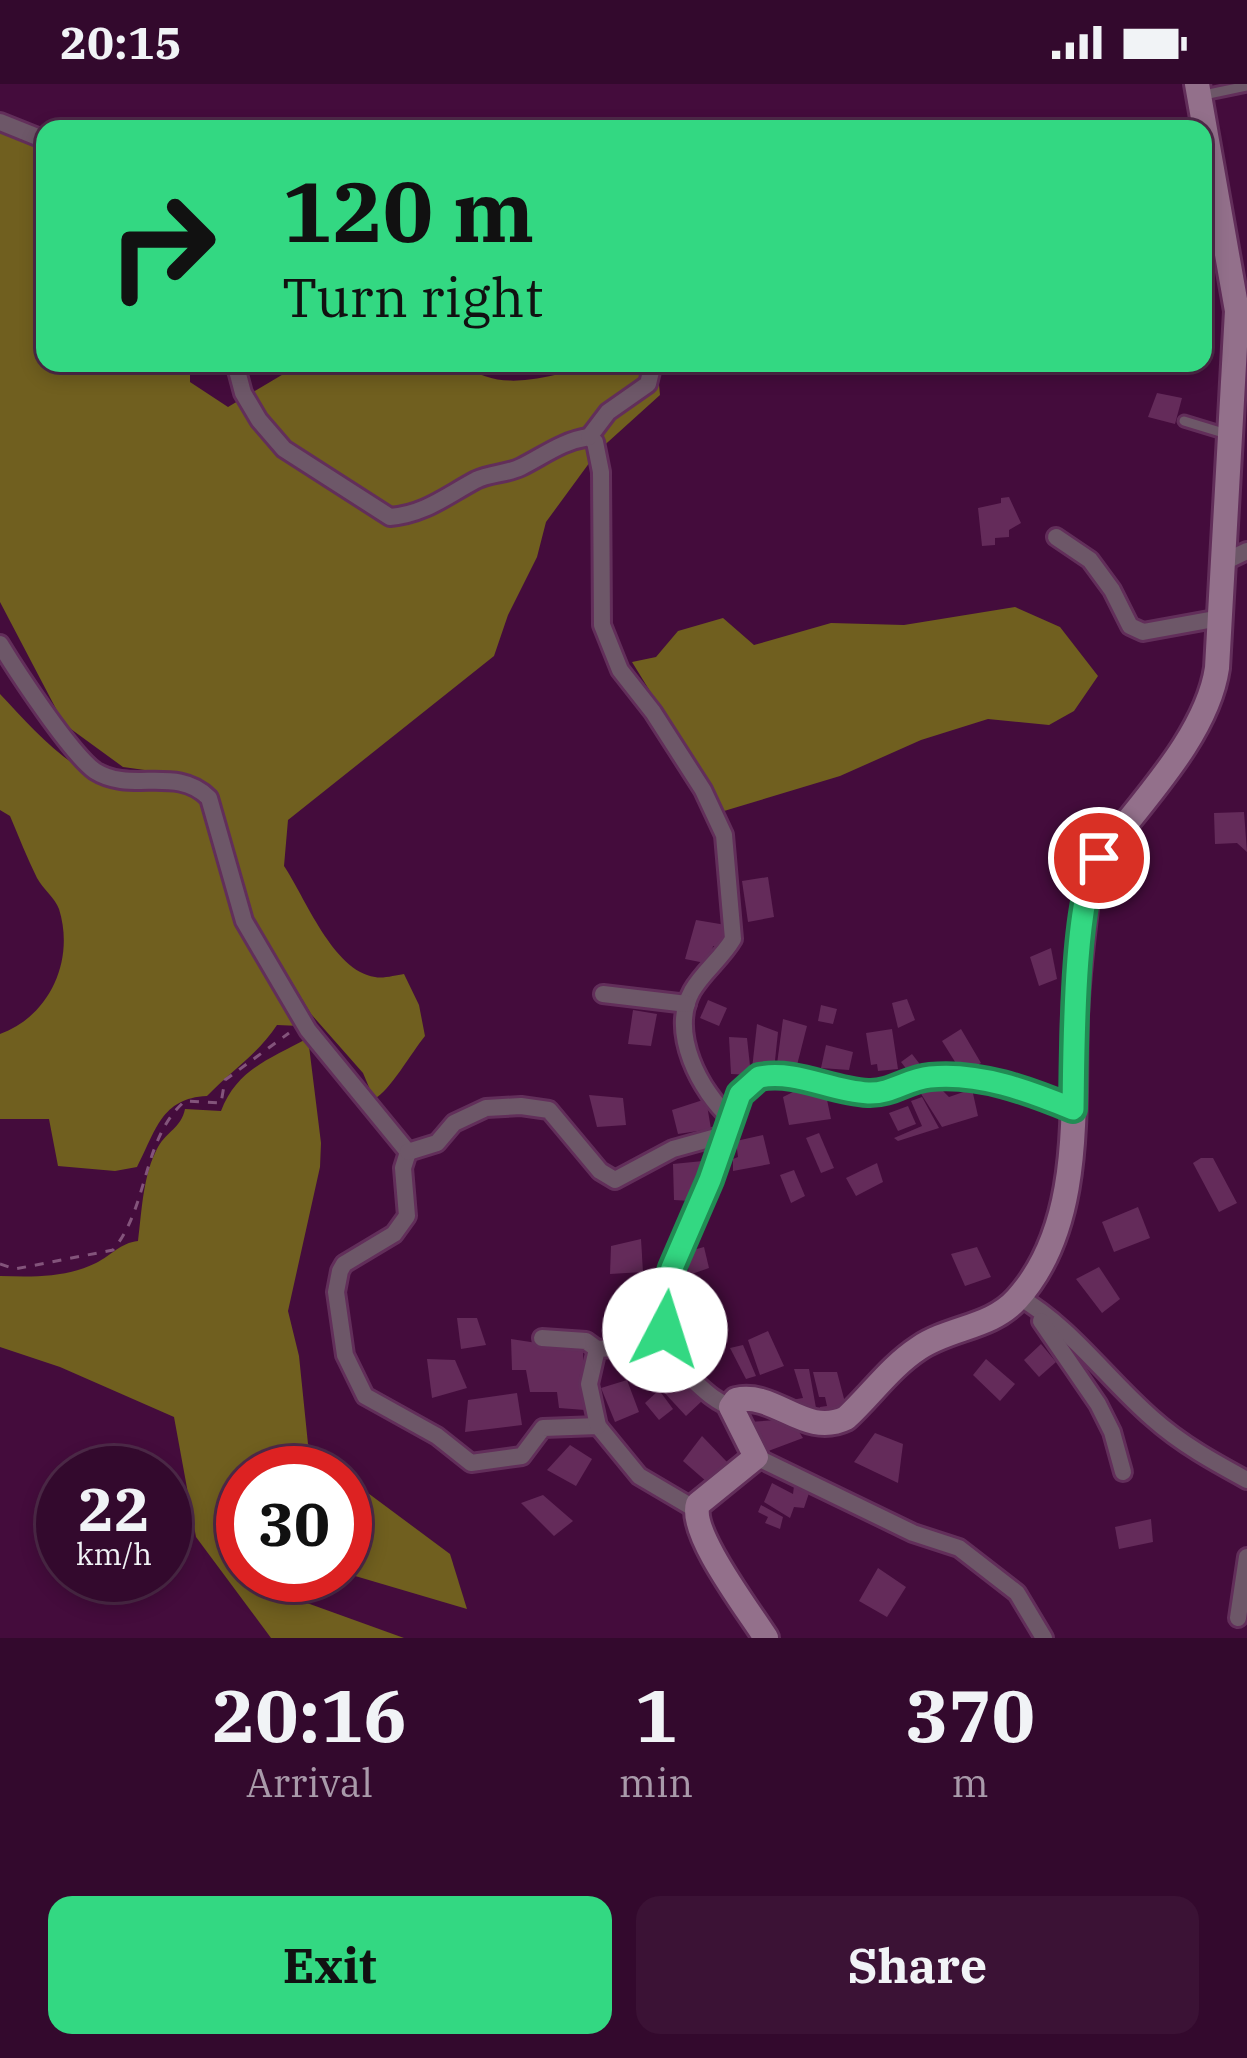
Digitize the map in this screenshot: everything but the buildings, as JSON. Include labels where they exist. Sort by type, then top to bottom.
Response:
[{"type":"street","points":[[1198,90],[1204,120]]},
{"type":"street","points":[[0,122],[36,136]]},
{"type":"street","points":[[730,1407],[736,1400],[751,1398],[807,1421],[836,1423],[846,1418],[898,1363],[922,1346],[1025,1301],[1055,1228],[1069,1168],[1075,1011],[1089,878],[1206,711],[1235,556],[1231,436],[1236,296],[1212,166]]},
{"type":"street","points":[[237,372],[259,420],[284,448],[390,517],[427,509],[478,479],[518,470],[549,449],[589,436],[608,412],[649,384],[651,372]]},
{"type":"street","points":[[589,436],[596,442],[601,472],[602,625],[610,652],[703,790],[724,835],[733,939],[697,984],[687,1004],[684,1026],[694,1066],[729,1126]]},
{"type":"street","points":[[1056,536],[1090,560],[1130,626],[1143,632],[1220,617]]},
{"type":"street","points":[[0,644],[96,772],[173,779],[200,788],[209,798],[244,921],[308,1030],[408,1152]]},
{"type":"street","points":[[603,994],[687,1004]]},
{"type":"street","points":[[1044,1638],[1017,1593],[958,1548],[913,1533],[756,1457],[730,1407],[688,1375],[669,1345],[664,1304],[672,1268],[740,1094],[750,1082],[773,1074],[865,1093],[897,1090],[924,1077],[983,1081],[1073,1109]]},
{"type":"street","points":[[408,1152],[437,1143],[465,1115],[507,1105],[549,1110],[600,1172],[615,1180],[729,1126]]},
{"type":"street","points":[[408,1152],[403,1168],[407,1216],[394,1234],[344,1264],[337,1280],[339,1329],[358,1387],[376,1406],[437,1436],[471,1463],[522,1456],[549,1425],[598,1426]]},
{"type":"street","points":[[1025,1301],[1098,1404],[1123,1472]]},
{"type":"street","points":[[1025,1301],[1151,1418],[1212,1462],[1247,1480]]},
{"type":"street","points":[[542,1338],[586,1341],[597,1349],[669,1345]]},
{"type":"street","points":[[597,1349],[589,1384],[598,1426],[639,1476],[694,1509],[710,1548],[766,1638]]},
{"type":"street","points":[[694,1509],[756,1457]]},
{"type":"street","points":[[1238,1618],[1247,1557]]},
{"type":"lane","points":[[1198,90],[1247,86]]},
{"type":"lane","points":[[1184,421],[1231,436]]},
{"type":"lane","points":[[635,1287],[641,1303],[664,1304]]},
{"type":"path","points":[[0,1264],[15,1269],[113,1250],[127,1234],[168,1116],[185,1101],[221,1102],[225,1080],[286,1033],[308,1030]]},
{"type":"shaded area","points":[[0,122],[36,136],[36,372],[190,372],[190,382],[228,407],[287,372],[476,372],[514,381],[570,372],[658,372],[660,395],[598,451],[546,522],[537,557],[494,656],[288,820],[284,866],[333,947],[360,972],[378,977],[404,974],[419,1005],[425,1036],[374,1099],[363,1073],[311,1014],[244,902],[211,791],[195,777],[123,767],[64,724],[0,602]]},
{"type":"shaded area","points":[[1015,607],[1060,627],[1098,676],[1074,711],[1049,725],[988,719],[921,740],[840,776],[724,811],[632,662],[656,657],[678,631],[723,618],[754,645],[831,623],[904,625]]},
{"type":"shaded area","points":[[0,694],[54,749],[102,780],[205,798],[226,870],[230,905],[300,1026],[277,1025],[207,1096],[170,1110],[137,1167],[115,1171],[58,1166],[49,1119],[0,1119],[0,1034],[18,1026],[45,1000],[64,948],[57,905],[37,878],[10,816],[0,810]]},
{"type":"shaded area","points":[[308,1038],[320,1167],[288,1311],[310,1446],[216,1446],[216,1564],[196,1537],[192,1446],[179,1446],[174,1417],[60,1367],[0,1347],[0,1276],[73,1272],[138,1241],[149,1169],[185,1109],[221,1111],[236,1085],[268,1059]]},
{"type":"shaded area","points":[[372,1496],[450,1554],[467,1609],[372,1581]]},
{"type":"shaded area","points":[[244,1602],[307,1602],[404,1638],[271,1638]]},
{"type":"route","points":[[665,1330],[666,1287],[672,1268],[740,1094],[759,1077],[790,1075],[880,1093],[934,1076],[1006,1084],[1073,1109],[1075,1011],[1087,891],[1099,858]]}]
